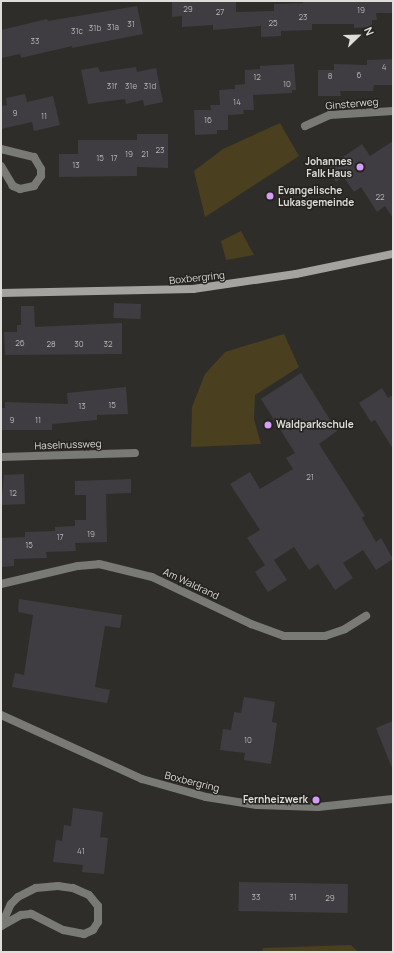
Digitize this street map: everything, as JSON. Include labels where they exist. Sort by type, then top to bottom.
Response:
[{"type":"street","name":"Ginsterweg","points":[[305,126],[314,120],[330,115],[393,111]]},
{"type":"street","points":[[1,149],[34,157],[41,169],[41,176],[34,186],[20,189],[13,186],[1,166]]},
{"type":"street","name":"Boxbergring","points":[[1,293],[200,289],[296,274],[393,254]]},
{"type":"street","name":"Haselnussweg","points":[[1,457],[136,453]]},
{"type":"street","name":"Am Waldrand","points":[[1,584],[78,566],[99,564],[159,580],[257,627],[284,636],[326,636],[351,626],[366,616]]},
{"type":"street","name":"Boxbergring","points":[[1,715],[137,777],[206,797],[257,805],[318,808],[393,799]]},
{"type":"street","points":[[58,886],[73,888],[89,895],[98,906],[98,922],[93,930],[84,934],[63,930],[31,914],[21,915],[1,926],[11,904],[18,897],[36,888],[58,886]]},
{"type":"shaded area","points":[[280,123],[299,156],[205,217],[194,171],[223,149]]},
{"type":"shaded area","points":[[241,231],[254,255],[226,260],[221,241]]},
{"type":"shaded area","points":[[284,334],[299,367],[255,395],[254,419],[261,444],[191,447],[192,407],[205,374],[225,352]]},
{"type":"shaded area","points":[[351,945],[358,952],[262,952],[263,948]]},
{"type":"building","points":[[236,1],[236,12],[274,11],[274,4],[303,3],[303,1],[393,1],[393,13],[376,13],[377,20],[372,20],[372,27],[354,28],[354,24],[312,24],[312,30],[281,31],[281,36],[261,37],[261,26],[213,30],[213,25],[182,27],[182,16],[172,17],[172,2]]},
{"type":"building","points":[[137,6],[143,34],[72,48],[72,46],[21,58],[20,54],[1,58],[1,30],[47,19],[48,21]]},
{"type":"building","points":[[393,59],[393,85],[374,85],[373,91],[340,91],[341,96],[318,96],[318,70],[334,70],[334,64],[367,65],[367,60]]},
{"type":"building","points":[[294,64],[296,90],[292,90],[292,93],[253,95],[254,110],[243,110],[244,114],[228,115],[228,130],[217,130],[217,134],[195,135],[194,110],[211,110],[210,105],[220,105],[219,90],[235,89],[235,85],[245,84],[245,70],[260,69],[260,66]]},
{"type":"building","points":[[98,67],[100,72],[136,67],[137,72],[156,68],[163,102],[144,106],[143,100],[126,104],[125,99],[88,104],[81,70]]},
{"type":"building","points":[[25,94],[27,102],[53,96],[60,125],[34,131],[32,122],[1,129],[1,106],[7,105],[6,98]]},
{"type":"building","points":[[137,134],[168,134],[168,168],[137,167],[137,176],[59,177],[59,154],[78,154],[78,140],[137,140]]},
{"type":"building","name":"Johannes Falk Haus","points":[[393,141],[393,218],[385,206],[377,212],[361,187],[354,192],[343,176],[336,182],[327,168],[362,144],[370,156]]},
{"type":"building","points":[[114,303],[141,304],[140,319],[113,318]]},
{"type":"building","points":[[21,306],[34,306],[35,327],[122,323],[122,354],[5,355],[4,332],[17,332],[17,325],[21,325]]},
{"type":"building","points":[[301,373],[337,431],[319,444],[365,516],[362,518],[376,542],[381,538],[393,559],[376,570],[363,550],[343,563],[353,578],[335,590],[318,564],[309,570],[294,547],[274,560],[287,580],[268,592],[255,572],[265,565],[247,538],[260,530],[230,484],[250,472],[260,489],[293,469],[286,458],[295,453],[261,399]]},
{"type":"building","points":[[126,387],[128,414],[97,415],[97,420],[52,424],[52,430],[1,430],[1,408],[5,408],[5,402],[68,404],[67,393]]},
{"type":"building","points":[[382,388],[388,398],[393,395],[393,449],[375,420],[371,422],[359,403]]},
{"type":"building","points":[[24,474],[25,504],[1,505],[4,475]]},
{"type":"building","points":[[131,479],[131,493],[106,494],[107,542],[75,543],[76,551],[46,552],[47,558],[14,559],[14,566],[1,567],[1,538],[25,537],[25,532],[55,531],[55,527],[75,526],[75,520],[86,520],[86,495],[75,495],[75,481]]},
{"type":"building","points":[[19,599],[122,615],[120,628],[105,626],[95,687],[110,690],[107,703],[12,687],[15,673],[24,675],[33,615],[18,612]]},
{"type":"building","points":[[244,697],[275,702],[272,722],[277,723],[271,764],[244,760],[245,753],[220,750],[223,729],[231,730],[234,712],[241,713]]},
{"type":"building","points":[[393,721],[393,768],[392,768],[376,728]]},
{"type":"building","points":[[73,808],[103,812],[100,837],[108,838],[104,874],[82,872],[83,865],[53,862],[56,840],[62,841],[64,825],[71,826]]},
{"type":"building","points":[[239,882],[348,884],[347,913],[238,911]]},
{"type":"place","name":"Johannes Falk Haus","points":[[360,167]]},
{"type":"place","name":"Evangelische Lukasgemeinde","points":[[270,196]]},
{"type":"place","name":"Waldparkschule","points":[[268,425]]},
{"type":"place","name":"Fernheizwerk","points":[[316,800]]}]
